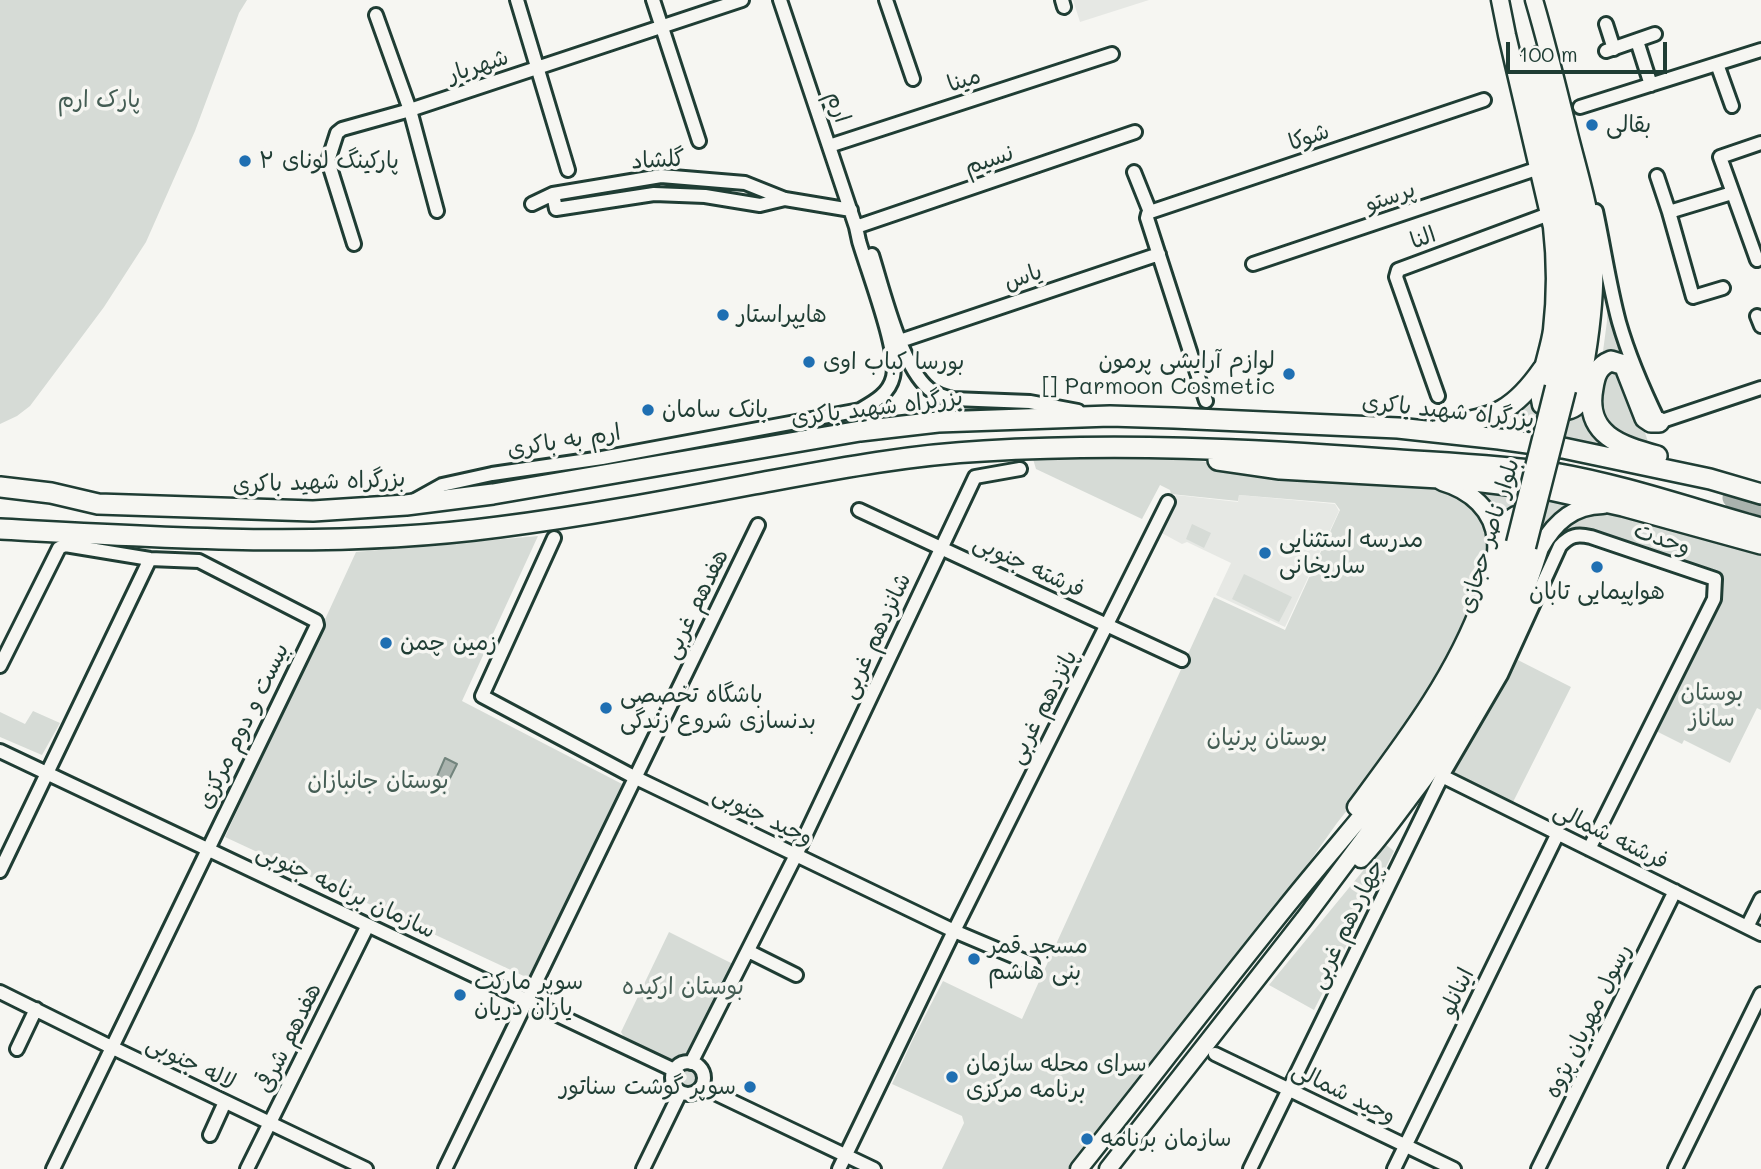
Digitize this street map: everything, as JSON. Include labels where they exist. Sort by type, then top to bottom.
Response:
[{"type":"highway","points":[[1574,394],[1592,394],[1601,367],[1606,363],[1616,362],[1625,367],[1645,418],[1651,422],[1659,422]]},
{"type":"highway","points":[[1398,428],[1462,424],[1488,417],[1522,396],[1543,369]]},
{"type":"highway","points":[[1574,394],[1608,437],[1710,479]]},
{"type":"highway","name":"بزرگراه شهید باکری","points":[[0,487],[51,493],[99,505],[313,510],[406,505],[493,494],[860,431],[938,422],[1110,416],[1398,428],[1563,448],[1710,479],[1761,494]]},
{"type":"highway","points":[[0,528],[219,539],[312,540],[416,535],[498,528],[889,460],[981,451],[1063,447],[1170,447],[1309,453],[1464,464],[1555,474],[1640,493],[1761,528]]},
{"type":"highway","points":[[1170,447],[1210,459],[1280,469],[1457,480],[1550,490],[1623,506],[1761,544]]},
{"type":"highway","points":[[0,498],[99,505]]},
{"type":"main road","points":[[1500,0],[1553,237],[1556,279],[1552,335],[1539,398],[1541,405],[1558,412],[1576,406],[1574,394],[1582,381],[1590,341],[1594,251],[1585,196],[1534,0]]},
{"type":"main road","name":"بلوار ناصر حجازی","points":[[1508,0],[1565,229],[1569,300],[1561,359],[1574,394]]},
{"type":"main road","name":"بلوار ناصر حجازی","points":[[1108,1169],[1304,919],[1440,737],[1494,639],[1512,595],[1574,394],[1580,319],[1581,259],[1573,201],[1525,0]]},
{"type":"main road","points":[[1430,478],[1462,489],[1480,503],[1494,529],[1495,558]]},
{"type":"main road","points":[[1527,546],[1579,509],[1597,505],[1623,506]]},
{"type":"main road","points":[[1287,906],[1329,842],[1393,759],[1434,697],[1474,621],[1489,582],[1506,523],[1518,513],[1533,517],[1542,529],[1527,546]]},
{"type":"main road","name":"بلوار ناصر حجازی","points":[[1079,1169],[1430,729],[1464,671],[1499,592],[1527,546]]},
{"type":"street","points":[[517,0],[568,170]]},
{"type":"street","points":[[653,0],[699,141]]},
{"type":"street","name":"شهریار","points":[[354,244],[328,161],[337,132],[742,0]]},
{"type":"street","name":"ارم","points":[[780,0],[856,227],[867,241],[895,342]]},
{"type":"street","points":[[886,0],[913,79]]},
{"type":"street","points":[[376,15],[410,110],[437,212]]},
{"type":"street","points":[[1606,24],[1610,50],[1655,34]]},
{"type":"street","points":[[1637,41],[1651,85]]},
{"type":"street","points":[[1580,107],[1761,50]]},
{"type":"street","name":"مینا","points":[[829,146],[1112,54]]},
{"type":"street","points":[[1717,64],[1732,106]]},
{"type":"street","name":"شوکا","points":[[1149,213],[1484,100]]},
{"type":"street","name":"نسیم","points":[[856,227],[1135,132]]},
{"type":"street","points":[[1757,260],[1720,157],[1761,142]]},
{"type":"street","name":"پرستو","points":[[1254,264],[1539,168]]},
{"type":"street","points":[[1135,172],[1149,213],[1147,218],[1206,401]]},
{"type":"street","name":"گلشاد","points":[[532,204],[553,194],[661,176],[745,183],[785,199],[851,210]]},
{"type":"street","points":[[1657,176],[1693,297],[1723,288]]},
{"type":"street","points":[[646,178],[649,194]]},
{"type":"street","points":[[1669,212],[1732,192]]},
{"type":"street","name":"گلشاد","points":[[553,194],[556,209],[649,194],[705,196],[760,205],[785,199]]},
{"type":"street","points":[[1593,198],[1622,333],[1659,422],[1761,388]]},
{"type":"street","name":"النا","points":[[1438,396],[1396,273],[1549,214]]},
{"type":"street","name":"یاس","points":[[895,342],[1159,254]]},
{"type":"street","points":[[895,342],[915,375],[930,390],[941,396],[953,400],[1030,402],[1110,416]]},
{"type":"street","name":"ارم به باکری","points":[[406,505],[442,485],[492,474],[602,458],[860,410],[877,401],[886,392],[894,374],[895,342]]},
{"type":"street","name":"شانزدهم غربی","points":[[691,1063],[796,855],[975,477],[1020,470]]},
{"type":"street","name":"پانزدهم غربی","points":[[839,1169],[954,931],[1168,502]]},
{"type":"street","name":"فرشته جنوبی","points":[[859,509],[1182,660]]},
{"type":"street","name":"هفدهم غربی","points":[[445,1169],[758,526]]},
{"type":"street","name":"وحدت","points":[[1442,776],[1501,675],[1560,546],[1568,538],[1576,535],[1591,537],[1715,579],[1714,599],[1589,849]]},
{"type":"street","name":"وحید جنوبی","points":[[554,538],[482,696],[635,777],[954,931],[1032,964]]},
{"type":"street","points":[[0,666],[59,548],[65,545],[150,559],[0,871]]},
{"type":"street","name":"بیست و دوم مرکزی","points":[[53,1169],[317,625],[316,621],[199,561],[150,559]]},
{"type":"street","name":"سازمان برنامه جنوبی","points":[[0,751],[674,1070]]},
{"type":"street","name":"فرشته شمالی","points":[[1442,776],[1761,934]]},
{"type":"street","name":"چهاردهم غربی","points":[[1250,1169],[1442,776]]},
{"type":"street","name":"اینانلو","points":[[1394,1169],[1558,833]]},
{"type":"street","name":"رسول مهربان پژوه","points":[[1538,1169],[1675,891]]},
{"type":"street","points":[[1747,927],[1761,899]]},
{"type":"street","name":"هفدهم شرقی","points":[[247,1169],[368,925]]},
{"type":"street","points":[[747,951],[796,975]]},
{"type":"street","name":"لاله جنوبی","points":[[0,992],[366,1169]]},
{"type":"street","points":[[1675,1169],[1761,994]]},
{"type":"street","points":[[17,1049],[36,1009]]},
{"type":"street","name":"وحید شمالی","points":[[1215,1054],[1454,1169]]},
{"type":"street","points":[[691,1063],[696,1064],[704,1077],[699,1091],[689,1095],[680,1093],[673,1085],[672,1075],[681,1064],[691,1063]]},
{"type":"street","points":[[702,1087],[874,1169]]},
{"type":"street","points":[[643,1169],[680,1093]]},
{"type":"street","points":[[210,1135],[225,1102]]},
{"type":"shaded area","points":[[1073,0],[1149,0],[1080,22]]},
{"type":"shaded area","name":"مدرسه استثنایی ساریخانی","points":[[1176,495],[1238,502],[1239,495],[1335,504],[1339,511],[1285,627],[1216,595],[1231,563],[1187,542],[1182,544],[1158,531]]},
{"type":"shaded area","points":[[445,758],[457,764],[446,786],[435,781]]},
{"type":"green space","name":"پارک ارم","points":[[0,0],[247,0],[239,13],[195,131],[146,242],[104,307],[30,406],[0,424]]},
{"type":"green space","points":[[1607,295],[1628,360],[1602,359]]},
{"type":"green space","points":[[1615,365],[1638,411],[1651,451],[1612,435],[1595,400],[1599,379]]},
{"type":"green space","points":[[1531,391],[1543,414],[1538,435],[1456,427]]},
{"type":"green space","points":[[1587,405],[1622,450],[1560,437],[1566,413]]},
{"type":"green space","name":"بوستان پرنیان","points":[[1033,459],[1184,459],[1432,483],[1461,492],[1488,523],[1492,560],[1455,651],[1390,756],[1295,882],[1068,1169],[942,1169],[964,1123],[962,1116],[892,1084],[943,981],[1022,1019],[1214,597],[1285,630],[1340,510],[1335,503],[1239,495],[1238,501],[1171,494],[1170,490],[1160,485],[1142,519],[1036,469]]},
{"type":"green space","points":[[1466,487],[1523,491],[1519,506],[1509,510],[1499,536]]},
{"type":"green space","points":[[1545,494],[1586,501],[1550,527],[1539,519]]},
{"type":"green space","name":"بوستان ساناز","points":[[1595,508],[1761,550],[1761,710],[1757,708],[1730,763],[1684,740],[1682,744],[1654,730],[1720,586],[1586,531],[1575,530],[1560,538],[1526,604],[1555,531]]},
{"type":"green space","points":[[1192,524],[1211,533],[1204,548],[1186,539]]},
{"type":"green space","name":"بوستان جانبازان","points":[[538,536],[462,701],[622,784],[528,978],[225,837],[356,552]]},
{"type":"green space","points":[[1244,574],[1292,597],[1279,622],[1232,599]]},
{"type":"green space","points":[[1512,657],[1571,687],[1512,804],[1449,769]]},
{"type":"green space","points":[[33,711],[60,723],[42,755],[0,737],[0,712],[25,724]]},
{"type":"green space","points":[[1385,844],[1394,851],[1314,1010],[1269,985]]},
{"type":"green space","name":"بوستان ارکیده","points":[[669,932],[735,965],[690,1058],[674,1061],[624,1037],[621,1032]]},
{"type":"green space","points":[[688,1068],[698,1075],[699,1079],[692,1089],[688,1090],[678,1083],[677,1079],[684,1069]]},
{"type":"waterway","points":[[1732,498],[1761,506]]},
{"type":"place","name":"بقالی","points":[[1592,125]]},
{"type":"place","name":"پارکینگ لونای ۲","points":[[245,161]]},
{"type":"place","name":"هایپراستار","points":[[723,315]]},
{"type":"place","name":"بورسا کباب اوی","points":[[809,362]]},
{"type":"place","name":"لوازم آرایشی پرمون [] Parmoon Cosmetic","points":[[1289,374]]},
{"type":"place","name":"بانک سامان","points":[[648,410]]},
{"type":"place","name":"مدرسه استثنایی ساریخانی","points":[[1265,553]]},
{"type":"place","name":"هواپیمایی تابان","points":[[1597,567]]},
{"type":"place","name":"زمین چمن","points":[[386,643]]},
{"type":"place","name":"باشگاه تخصصی بدنسازی شروع زندگی","points":[[606,708]]},
{"type":"place","name":"مسجد قمر بنی هاشم","points":[[974,959]]},
{"type":"place","name":"سوپر مارکت یاران دریان","points":[[460,995]]},
{"type":"place","name":"سرای محله سازمان برنامه مرکزی","points":[[952,1077]]},
{"type":"place","name":"سوپر گوشت سناتور","points":[[750,1087]]},
{"type":"place","name":"سازمان برنامه","points":[[1087,1139]]}]
